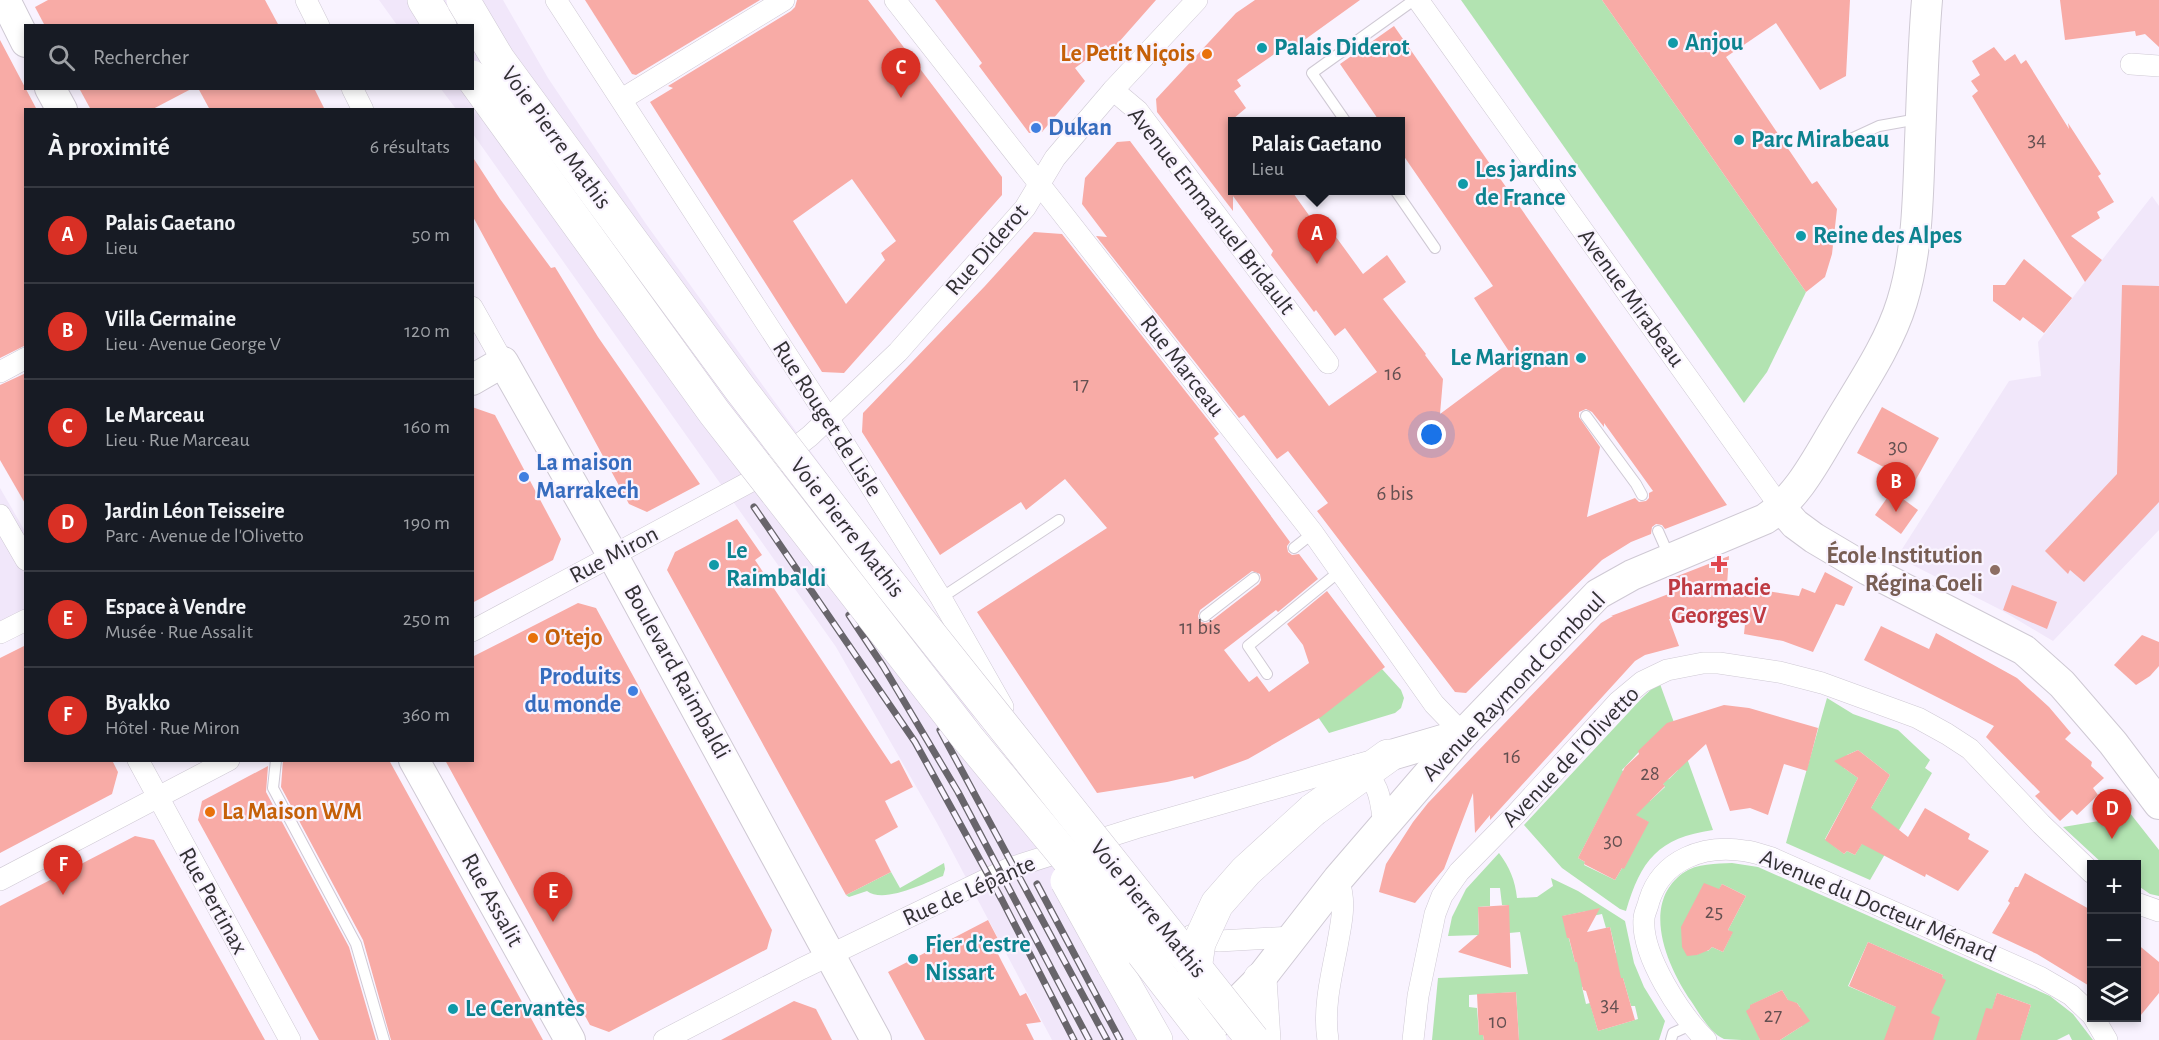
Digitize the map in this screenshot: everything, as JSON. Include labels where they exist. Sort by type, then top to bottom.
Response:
[{"type":"highway","points":[[424,0],[439,24]]},
{"type":"highway","name":"Voie Pierre Mathis","points":[[463,0],[498,58],[741,390],[887,580],[1253,1040]]},
{"type":"highway","name":"Voie Pierre Mathis","points":[[474,80],[714,412],[902,654],[1104,903],[1209,1037]]},
{"type":"highway","points":[[1209,1037],[1191,994],[1199,943],[1217,903],[1246,871],[1313,810],[1370,764]]},
{"type":"highway","points":[[1030,814],[1156,1040]]},
{"type":"highway","points":[[1260,979],[1264,1040]]},
{"type":"street","points":[[306,0],[318,24]]},
{"type":"street","name":"Rue Rouget de Lisle","points":[[556,0],[828,418],[941,598],[1084,845]]},
{"type":"street","points":[[622,99],[784,0]]},
{"type":"street","name":"Rue Marceau","points":[[895,0],[1313,533],[1434,704],[1463,734]]},
{"type":"street","name":"Rue Diderot","points":[[755,479],[810,436],[898,352],[1025,208],[1055,158],[1113,90],[1197,0]]},
{"type":"street","name":"Avenue Mirabeau","points":[[1416,0],[1781,508]]},
{"type":"street","name":"Avenue Raymond Comboul","points":[[1209,1037],[1260,979],[1338,879],[1463,734],[1598,594],[1632,575],[1749,526],[1781,508],[1806,477],[1864,381],[1902,303],[1919,212],[1927,0]]},
{"type":"street","points":[[2131,64],[2159,66]]},
{"type":"street","points":[[51,90],[61,108]]},
{"type":"street","points":[[353,90],[362,108]]},
{"type":"street","name":"Avenue Emmanuel Bridault","points":[[1113,90],[1138,111],[1328,363]]},
{"type":"street","name":"Boulevard Raimbaldi","points":[[474,311],[614,556],[876,1040]]},
{"type":"street","points":[[0,372],[24,359]]},
{"type":"street","points":[[474,379],[503,362]]},
{"type":"street","name":"Rue Miron","points":[[474,630],[755,479]]},
{"type":"street","points":[[1781,508],[1795,524],[1814,538],[1868,570],[2024,650],[2062,684],[2113,743],[2159,804]]},
{"type":"street","points":[[0,515],[24,557]]},
{"type":"street","points":[[0,633],[24,621]]},
{"type":"street","name":"Avenue de l'Olivetto","points":[[1413,1040],[1418,996],[1435,914],[1442,896],[1459,872],[1516,814],[1618,702],[1642,682],[1667,670],[1703,663],[1719,663],[1768,670],[1822,683],[1918,717],[1970,749],[2087,869]]},
{"type":"street","points":[[1429,774],[1434,704]]},
{"type":"street","name":"Rue de Lépante","points":[[664,1040],[830,955],[1010,868],[1370,764],[1463,734]]},
{"type":"street","name":"Rue Pertinax","points":[[139,762],[167,818],[290,1040]]},
{"type":"street","points":[[0,880],[225,762]]},
{"type":"street","name":"Rue Assalit","points":[[415,762],[570,1040]]},
{"type":"street","points":[[1370,764],[1379,790],[1384,826]]},
{"type":"street","points":[[1084,845],[1165,919],[1184,933],[1201,939],[1219,941],[1292,937]]},
{"type":"street","points":[[1084,845],[1209,1037]]},
{"type":"street","name":"Avenue du Docteur Ménard","points":[[1699,1033],[1659,974],[1647,944],[1644,919],[1654,886],[1671,866],[1693,854],[1719,850],[1745,851],[1772,858],[2040,977],[2071,995],[2087,1010]]},
{"type":"street","points":[[1328,1040],[1328,998],[1344,908],[1343,891],[1338,879]]},
{"type":"street","points":[[2141,905],[2159,911]]},
{"type":"street","name":"Avenue du Docteur Ménard","points":[[2096,1022],[2107,1040]]},
{"type":"lane","points":[[1343,117],[1312,73],[1416,0]]},
{"type":"lane","points":[[1853,138],[1879,126],[1921,119]]},
{"type":"lane","points":[[1398,195],[1435,248]]},
{"type":"lane","points":[[1586,416],[1642,495]]},
{"type":"lane","points":[[941,598],[1059,520]]},
{"type":"lane","points":[[1658,531],[1670,558]]},
{"type":"lane","points":[[1294,548],[1313,533]]},
{"type":"lane","points":[[1267,674],[1248,646],[1340,571]]},
{"type":"lane","points":[[1205,616],[1254,578]]},
{"type":"lane","points":[[276,762],[273,788],[356,944],[384,1040]]},
{"type":"lane","points":[[1671,1040],[1673,1033],[1699,1033]]},
{"type":"shaded area","points":[[379,0],[503,0],[548,78],[646,224],[830,478],[955,682],[1146,1040],[1052,1040],[937,823],[836,647],[474,135],[474,108],[455,108],[442,90],[474,90],[474,24],[396,24]]},
{"type":"shaded area","points":[[2152,196],[2159,206],[2159,530],[2053,641],[2001,610],[1897,557],[2009,381],[2041,376],[2038,342]]},
{"type":"shaded area","points":[[0,488],[24,530],[24,612],[0,624]]},
{"type":"green space","points":[[1461,0],[1602,0],[1806,292],[1767,372],[1744,403]]},
{"type":"green space","points":[[1382,669],[1401,690],[1404,698],[1401,708],[1395,713],[1329,733],[1318,717]]},
{"type":"green space","points":[[1657,684],[1660,684],[1713,830],[1678,839],[1654,854],[1638,878],[1626,911],[1562,868],[1524,825]],"holes":[[[1649,741],[1678,770],[1669,779],[1661,781],[1665,787],[1650,801],[1622,770]],[[1608,801],[1648,822],[1624,868],[1615,880],[1584,865],[1585,862],[1578,858]]]},
{"type":"green space","points":[[1827,698],[1853,714],[1898,730],[1930,760],[1925,768],[1932,773],[1870,880],[1786,843]],"holes":[[[1858,750],[1890,775],[1871,808],[1864,840],[1855,855],[1847,851],[1844,854],[1825,839],[1858,778],[1844,768],[1847,755]]]},
{"type":"green space","points":[[2111,789],[2159,850],[2159,896],[2150,894],[2141,888],[2141,860],[2099,860],[2063,827],[2099,821]]},
{"type":"green space","points":[[1499,853],[1511,874],[1517,898],[1537,897],[1553,886],[1551,878],[1578,891],[1625,921],[1634,963],[1644,987],[1665,1021],[1659,1040],[1519,1040],[1516,992],[1469,995],[1469,1007],[1477,1008],[1479,1034],[1483,1035],[1484,1040],[1432,1040],[1438,978],[1528,974],[1520,932],[1509,933],[1509,905],[1502,905],[1500,888],[1490,888],[1490,906],[1478,907],[1479,935],[1448,936],[1452,917],[1466,889]],"holes":[[[1587,911],[1592,916],[1602,914],[1606,928],[1610,927],[1616,953],[1575,962],[1563,916]],[[1623,978],[1631,1006],[1635,1006],[1638,1019],[1598,1031],[1590,1003],[1586,1004],[1582,987]]]},
{"type":"green space","points":[[944,863],[943,876],[905,891],[884,895],[867,891],[849,897],[846,895],[891,872],[900,888]]},
{"type":"green space","points":[[1732,863],[1758,867],[2050,996],[2073,1014],[2093,1040],[2072,1040],[2069,1034],[2057,1040],[2015,1040],[2021,1036],[2031,1005],[1997,993],[1984,1040],[1780,1040],[1802,1026],[1797,1016],[1800,1007],[1797,1003],[1789,1002],[1782,990],[1751,1005],[1760,1040],[1724,1039],[1705,1022],[1682,987],[1667,953],[1660,918],[1663,901],[1670,886],[1683,873],[1700,866]],"holes":[[[1722,884],[1746,896],[1728,930],[1732,933],[1723,952],[1712,947],[1708,951],[1704,949],[1701,953],[1688,954]],[[1868,942],[1943,975],[1924,1019],[1848,986]]]},
{"type":"building","points":[[48,0],[265,0],[278,24],[44,24],[35,7]]},
{"type":"building","points":[[585,0],[760,0],[636,75],[632,74]]},
{"type":"building","points":[[797,0],[868,0],[1002,177],[1002,195],[844,373],[822,372],[650,102],[673,88],[668,86],[795,7]],"holes":[[[852,179],[896,241],[881,253],[885,260],[846,304],[793,221]]]},
{"type":"building","points":[[935,0],[1156,0],[1111,51],[1106,45],[1075,68],[1085,81],[1042,132],[1029,133],[979,66],[982,63]]},
{"type":"building","points":[[1255,0],[1360,0],[1289,51],[1286,46],[1237,80],[1241,86],[1234,91],[1246,108],[1235,117],[1228,117],[1228,195],[1295,195],[1313,221],[1320,215],[1363,274],[1387,255],[1406,282],[1383,299],[1443,379],[1440,414],[1514,359],[1474,298],[1493,286],[1405,158],[1405,117],[1377,117],[1340,64],[1394,26],[1727,505],[1665,529],[1662,525],[1656,524],[1652,527],[1651,534],[1631,542],[1602,560],[1466,693],[1455,692],[1317,511],[1328,503],[1288,451],[1277,459],[1244,415],[1239,418],[1096,236],[1107,237],[1082,204],[1085,178],[1117,142],[1130,141],[1329,406],[1377,372],[1345,328],[1335,336],[1316,310],[1314,312],[1271,255],[1273,251],[1233,196],[1233,211],[1157,112],[1156,99],[1236,13]],"holes":[[[1586,409],[1592,412],[1604,427],[1604,423],[1653,491],[1649,493],[1646,501],[1639,502],[1635,498],[1587,517],[1600,447],[1579,417],[1579,412]]]},
{"type":"building","points":[[1602,0],[1850,0],[1846,76],[1820,90],[1776,23],[1726,57],[1812,184],[1817,181],[1837,209],[1832,254],[1825,277],[1806,292]]},
{"type":"building","points":[[2060,0],[2159,0],[2159,47],[2145,34],[2136,36],[2135,31],[2065,40]]},
{"type":"building","points":[[0,40],[24,85],[24,90],[26,90],[36,108],[24,108],[24,346],[0,358]]},
{"type":"building","points":[[1994,47],[2005,61],[2015,54],[2021,64],[2026,60],[2069,129],[2068,123],[2101,174],[2098,176],[2114,202],[2097,212],[2100,218],[2071,236],[2102,260],[2085,282],[1972,96],[1978,91],[1971,81],[1980,75],[1972,61]]},
{"type":"building","points":[[80,90],[189,90],[155,108],[90,108]]},
{"type":"building","points":[[199,90],[315,90],[324,108],[209,108]]},
{"type":"building","points":[[474,159],[500,199],[551,268],[555,267],[598,337],[700,484],[647,512],[629,504],[474,219]]},
{"type":"building","points":[[1034,232],[1062,234],[1219,434],[1214,438],[1290,542],[1287,546],[1288,552],[1292,555],[1299,554],[1318,579],[1278,612],[1276,610],[1224,650],[1249,682],[1257,676],[1269,692],[1309,663],[1303,645],[1287,624],[1327,591],[1385,667],[1321,717],[1248,759],[1194,779],[1193,776],[1097,793],[977,612],[1107,528],[1065,479],[1026,510],[1021,502],[940,555],[862,432],[863,413]],"holes":[[[1252,571],[1260,574],[1259,584],[1210,622],[1199,621],[1200,610]]]},
{"type":"building","points":[[2024,259],[2072,298],[2044,333],[2023,317],[2020,321],[1993,301],[1993,285],[2005,285]]},
{"type":"building","points":[[2122,285],[2159,286],[2159,502],[2084,582],[2070,570],[2068,574],[2045,551],[2117,474]]},
{"type":"building","points":[[24,374],[24,502],[0,460],[0,385]]},
{"type":"building","points":[[1882,407],[1939,438],[1914,483],[1857,453]]},
{"type":"building","points":[[474,408],[495,415],[561,539],[553,560],[474,602]]},
{"type":"building","points":[[1892,491],[1918,510],[1901,534],[1875,515]]},
{"type":"building","points":[[737,519],[762,555],[755,560],[891,764],[899,760],[913,787],[885,801],[898,827],[875,840],[891,872],[846,895],[667,570],[675,552]]},
{"type":"building","points":[[1729,556],[1727,585],[1799,596],[1802,588],[1815,593],[1825,572],[1853,587],[1844,606],[1836,604],[1813,652],[1783,641],[1744,634],[1745,624],[1669,619],[1679,646],[1645,655],[1635,661],[1490,820],[1490,815],[1475,833],[1473,793],[1444,869],[1415,903],[1379,892],[1386,864],[1428,803],[1601,623],[1613,616],[1611,616],[1679,590],[1675,577]]},
{"type":"building","points":[[2012,585],[2057,602],[2047,629],[2003,610]]},
{"type":"building","points":[[578,603],[596,608],[772,930],[767,949],[609,1032],[590,1025],[446,762],[474,762],[474,656]]},
{"type":"building","points":[[1881,626],[1929,649],[1936,633],[2017,678],[2049,707],[2071,733],[2065,739],[2092,762],[2091,766],[2104,778],[2093,788],[2098,795],[2077,815],[2072,810],[2060,821],[2035,796],[2040,792],[1986,737],[1994,726],[1864,660]]},
{"type":"building","points":[[2142,635],[2159,642],[2159,666],[2150,676],[2136,685],[2114,665]]},
{"type":"building","points":[[24,646],[24,762],[113,762],[118,772],[112,794],[0,853],[0,658]]},
{"type":"building","points":[[1724,705],[1749,708],[1818,728],[1807,771],[1784,764],[1768,815],[1750,808],[1730,811],[1706,744],[1663,784],[1665,786],[1636,815],[1649,822],[1624,869],[1622,868],[1615,880],[1584,864],[1585,862],[1578,858],[1625,767],[1639,754],[1638,751],[1667,723]]},
{"type":"building","points":[[1858,750],[1890,775],[1871,808],[1908,837],[1925,808],[1970,834],[1968,839],[1989,851],[1958,891],[1926,874],[1925,877],[1862,844],[1855,855],[1847,851],[1844,854],[1825,840],[1858,778],[1834,761]]},
{"type":"building","points":[[283,762],[390,762],[543,1040],[391,1040],[363,940],[281,787]]},
{"type":"building","points":[[268,766],[266,792],[349,947],[376,1040],[319,1040],[198,820],[202,801]]},
{"type":"building","points":[[135,836],[154,840],[265,1040],[0,1040],[0,906]]},
{"type":"building","points":[[2025,873],[2087,908],[2087,985],[2037,954],[1992,933],[2010,903],[2008,901],[2015,887],[2018,887]]},
{"type":"building","points":[[1704,883],[1719,889],[1722,884],[1746,896],[1728,930],[1733,932],[1723,952],[1712,947],[1697,955],[1687,956],[1682,947],[1681,927]]},
{"type":"building","points":[[1509,905],[1511,968],[1458,952],[1479,934],[1478,907]]},
{"type":"building","points":[[1600,908],[1587,932],[1610,927],[1621,978],[1623,978],[1635,1020],[1598,1031],[1586,991],[1583,990],[1577,962],[1575,962],[1569,938],[1567,938],[1562,916]]},
{"type":"building","points":[[988,920],[998,939],[992,942],[1002,962],[1020,996],[1026,993],[1041,1022],[1026,1024],[1034,1040],[925,1040],[888,972]]},
{"type":"building","points":[[1868,942],[1943,975],[1942,978],[1946,980],[1931,1013],[1940,1017],[1933,1040],[1884,1040],[1896,1007],[1849,986]]},
{"type":"building","points":[[2141,947],[2159,962],[2159,993],[2141,1015]]},
{"type":"building","points":[[1782,990],[1788,1000],[1797,1003],[1810,1021],[1780,1040],[1760,1040],[1746,1011],[1750,1005]]},
{"type":"building","points":[[1516,992],[1519,1040],[1484,1040],[1483,1035],[1479,1035],[1477,994]]},
{"type":"building","points":[[1997,993],[2031,1005],[2020,1040],[1976,1040],[1986,1008],[1992,1009]]},
{"type":"building","points":[[794,1001],[816,1009],[832,1040],[721,1040]]},
{"type":"railway","points":[[754,507],[915,742],[1002,900],[1074,1040]]},
{"type":"railway","points":[[849,615],[883,666],[958,792],[1089,1040]]},
{"type":"railway","points":[[940,730],[1107,1040]]},
{"type":"railway","points":[[1037,884],[1120,1040]]},
{"type":"place","name":"Anjou","points":[[1673,43]]},
{"type":"place","name":"Palais Diderot","points":[[1262,48]]},
{"type":"place","name":"Le Petit Niçois","points":[[1207,54]]},
{"type":"place","name":"Le Marceau","points":[[901,98]]},
{"type":"place","name":"Dukan","points":[[1036,128]]},
{"type":"place","name":"Parc Mirabeau","points":[[1739,140]]},
{"type":"place","name":"Les jardins de France","points":[[1463,184]]},
{"type":"place","name":"Reine des Alpes","points":[[1801,236]]},
{"type":"place","name":"Palais Gaetano","points":[[1317,264]]},
{"type":"place","name":"Le Marignan","points":[[1581,358]]},
{"type":"place","name":"La maison Marrakech","points":[[524,477]]},
{"type":"place","name":"Villa Germaine","points":[[1896,512]]},
{"type":"place","name":"Pharmacie Georges V","points":[[1719,564]]},
{"type":"place","name":"Le Raimbaldi","points":[[714,565]]},
{"type":"place","name":"École Institution Régina Coeli","points":[[1995,570]]},
{"type":"place","name":"O'tejo","points":[[533,638]]},
{"type":"place","name":"Produits du monde","points":[[633,691]]},
{"type":"place","name":"La Maison WM","points":[[210,812]]},
{"type":"place","name":"Jardin Léon Teisseire","points":[[2112,839]]},
{"type":"place","name":"Byakko","points":[[63,895]]},
{"type":"place","name":"Espace à Vendre","points":[[553,922]]},
{"type":"place","name":"Fier d’estre Nissart","points":[[913,959]]},
{"type":"place","name":"Le Cervantès","points":[[453,1009]]}]
